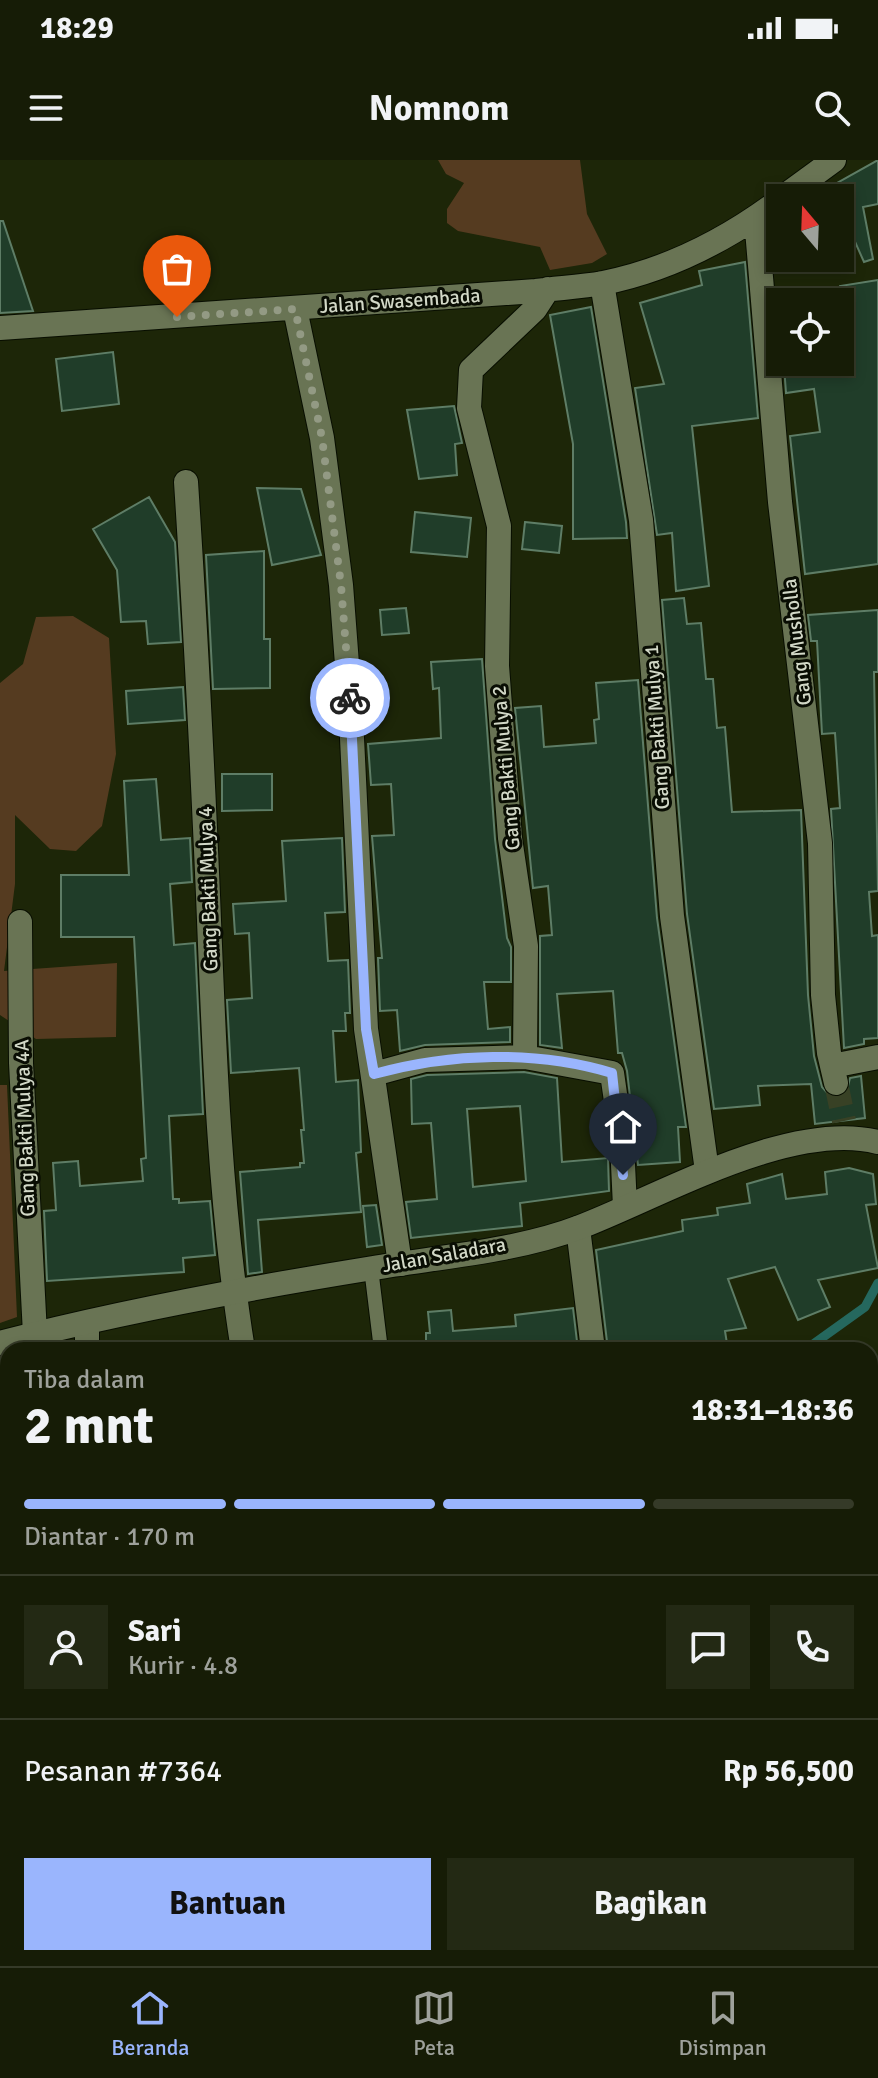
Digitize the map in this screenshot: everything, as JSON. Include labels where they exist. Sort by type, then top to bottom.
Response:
[{"type":"street","name":"Jalan Swasembada","points":[[801,184],[834,160]]},
{"type":"street","name":"Jalan Swasembada","points":[[0,328],[295,309],[602,283],[659,268],[766,210]]},
{"type":"street","name":"Gang Musholla","points":[[756,218],[780,502],[820,843],[823,995],[834,1074],[878,1057]]},
{"type":"street","name":"Gang Bakti Mulya 1","points":[[602,283],[641,520],[672,916],[707,1171]]},
{"type":"street","name":"Gang Bakti Mulya 2","points":[[525,1057],[526,946],[510,838],[497,666],[499,526],[469,408],[471,370],[535,309],[548,289]]},
{"type":"street","points":[[295,309],[322,438],[341,585],[351,717],[366,1029],[400,1264]]},
{"type":"street","name":"Gang Bakti Mulya 4","points":[[186,482],[200,684],[216,1087],[234,1295],[242,1342]]},
{"type":"street","name":"Gang Bakti Mulya 4A","points":[[20,922],[21,1063],[35,1334]]},
{"type":"street","points":[[374,1074],[425,1060],[525,1057],[612,1073],[622,1143],[625,1207]]},
{"type":"street","name":"Jalan Saladara","points":[[4,1342],[371,1268],[489,1249],[578,1228],[707,1171],[846,1129],[878,1142]]},
{"type":"street","points":[[578,1228],[592,1342]]},
{"type":"street","points":[[87,1323],[87,1342]]},
{"type":"lane","points":[[371,1268],[380,1342]]},
{"type":"shaded area","points":[[438,160],[580,160],[587,214],[607,254],[592,263],[550,270],[540,247],[458,231],[447,223],[447,209],[464,183],[446,174]]},
{"type":"shaded area","points":[[73,616],[109,638],[116,754],[102,826],[76,851],[50,849],[15,815],[15,884],[4,971],[117,963],[116,1037],[36,1039],[0,1015],[0,683],[23,664],[36,617]]},
{"type":"shaded area","points":[[0,1085],[7,1085],[17,1317],[0,1323]]},
{"type":"building","points":[[878,160],[878,204],[863,207],[873,259],[864,262],[854,240],[854,184],[835,184]]},
{"type":"building","points":[[0,221],[3,221],[33,311],[0,313]]},
{"type":"building","points":[[745,262],[758,418],[692,426],[709,586],[676,591],[672,533],[657,535],[635,388],[664,384],[640,303],[702,285],[699,271]]},
{"type":"building","points":[[878,280],[878,564],[805,574],[790,436],[820,432],[814,389],[786,393],[785,376],[854,376],[854,288],[840,286]]},
{"type":"building","points":[[591,307],[627,538],[573,539],[573,444],[550,315]]},
{"type":"building","points":[[113,352],[119,404],[62,411],[56,359]]},
{"type":"building","points":[[454,406],[462,443],[455,444],[457,475],[419,479],[407,410]]},
{"type":"building","points":[[257,488],[301,489],[321,555],[272,565]]},
{"type":"building","points":[[149,497],[175,542],[181,642],[148,644],[146,621],[121,622],[117,570],[93,529]]},
{"type":"building","points":[[415,512],[471,518],[467,557],[411,552]]},
{"type":"building","points":[[525,522],[562,526],[559,553],[522,549]]},
{"type":"building","points":[[264,551],[264,639],[270,639],[270,688],[213,689],[206,555]]},
{"type":"building","points":[[684,598],[687,624],[701,623],[706,679],[713,679],[717,728],[725,727],[732,812],[801,810],[808,995],[814,1056],[822,1087],[831,1097],[846,1094],[850,1078],[861,1076],[865,1118],[815,1124],[811,1084],[758,1086],[760,1105],[714,1109],[687,914],[662,600]]},
{"type":"building","points":[[406,608],[409,633],[382,635],[380,610]]},
{"type":"building","points":[[878,610],[878,672],[874,672],[878,891],[869,892],[872,936],[878,935],[878,1038],[864,1039],[864,1044],[844,1048],[831,809],[840,808],[835,733],[822,734],[817,641],[811,641],[808,615]]},
{"type":"building","points":[[482,659],[495,839],[507,938],[511,947],[511,982],[484,982],[488,1029],[510,1027],[510,1042],[425,1045],[400,1051],[397,1010],[380,1011],[378,958],[382,958],[372,836],[394,835],[391,784],[371,785],[368,744],[441,738],[439,688],[433,689],[431,662]]},
{"type":"building","points":[[638,680],[657,918],[686,1127],[678,1127],[680,1162],[638,1165],[627,1071],[622,1053],[618,1053],[613,991],[557,994],[562,1048],[540,1045],[540,936],[552,935],[548,886],[533,888],[515,708],[541,706],[544,747],[596,743],[594,720],[599,719],[596,683]]},
{"type":"building","points":[[183,687],[185,720],[128,724],[126,691]]},
{"type":"building","points":[[222,774],[272,774],[272,810],[222,811]]},
{"type":"building","points":[[156,779],[161,840],[190,838],[192,882],[170,884],[174,945],[195,943],[203,1114],[169,1116],[173,1199],[179,1199],[179,1203],[210,1201],[215,1255],[183,1258],[184,1272],[47,1281],[44,1211],[56,1210],[53,1163],[78,1161],[80,1186],[143,1181],[141,1159],[146,1158],[134,937],[61,937],[61,875],[129,875],[124,781]]},
{"type":"building","points":[[342,838],[345,912],[325,913],[328,961],[348,960],[350,1013],[345,1013],[346,1031],[333,1031],[336,1082],[358,1080],[361,1152],[356,1153],[361,1212],[258,1220],[262,1272],[248,1274],[240,1172],[300,1167],[300,1163],[304,1163],[301,1130],[304,1130],[299,1068],[231,1073],[227,1000],[252,998],[249,933],[235,934],[233,904],[286,901],[282,841]]},
{"type":"building","points":[[524,1072],[557,1078],[562,1162],[608,1158],[609,1191],[520,1203],[522,1226],[411,1238],[406,1202],[437,1199],[431,1123],[412,1124],[411,1079],[427,1075]],"holes":[[[520,1106],[526,1181],[473,1187],[467,1109]]]},
{"type":"building","points":[[849,1168],[873,1174],[876,1204],[866,1205],[878,1268],[818,1280],[830,1307],[798,1320],[775,1267],[728,1279],[746,1328],[725,1331],[727,1342],[607,1342],[596,1250],[683,1231],[682,1220],[718,1215],[717,1208],[750,1203],[747,1184],[782,1174],[786,1199],[827,1194],[825,1172]]},
{"type":"building","points":[[376,1205],[382,1245],[367,1247],[363,1206]]},
{"type":"building","points":[[573,1308],[577,1342],[426,1342],[426,1333],[430,1333],[428,1312],[451,1310],[453,1331],[516,1326],[515,1315]]},
{"type":"waterway","points":[[816,1342],[865,1307],[878,1283]]},
{"type":"tunnel","points":[[836,1083],[844,1121]]},
{"type":"way so far","points":[[177,317],[295,309],[322,438],[341,585],[350,698]]},
{"type":"route","points":[[350,698],[366,1029],[374,1074],[425,1060],[497,1057],[525,1057],[612,1073],[622,1143],[623,1175]]}]
